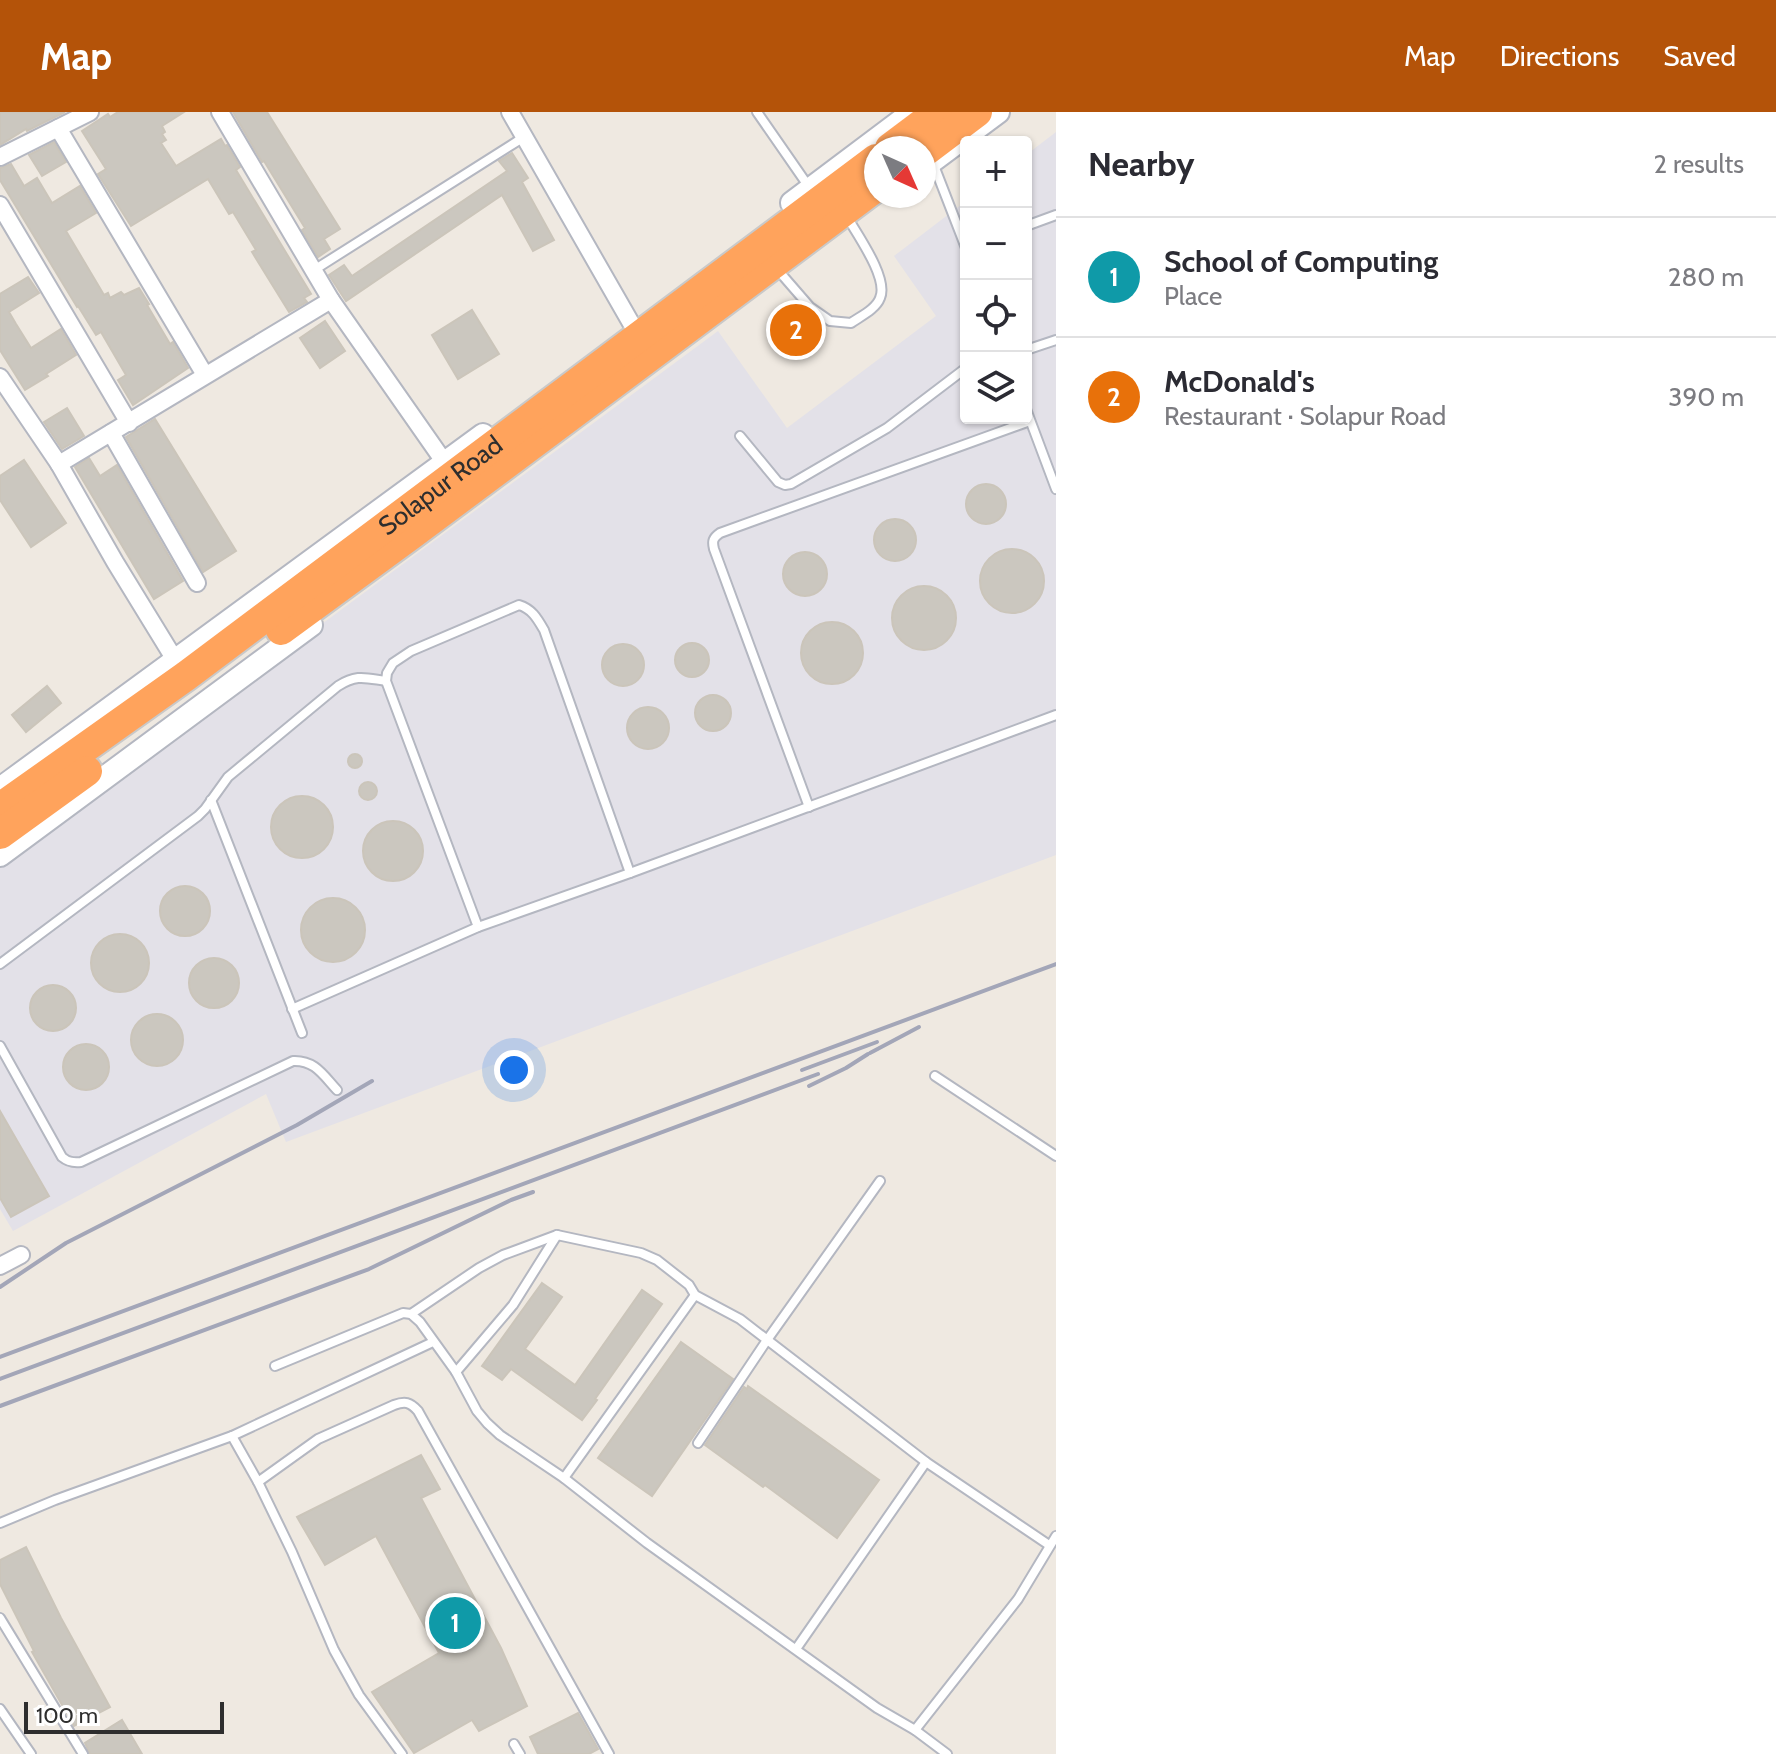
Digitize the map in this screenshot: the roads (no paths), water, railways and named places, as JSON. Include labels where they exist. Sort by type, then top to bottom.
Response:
[{"type":"highway","points":[[924,136],[938,112]]},
{"type":"highway","points":[[935,136],[977,112]]},
{"type":"highway","name":"Solapur Road","points":[[0,808],[180,668],[406,525],[778,269],[864,172]]},
{"type":"highway","name":"Solapur Road","points":[[0,834],[406,525],[636,331],[831,206],[864,192]]},
{"type":"street","points":[[0,157],[90,112]]},
{"type":"street","points":[[220,112],[331,300],[445,463]]},
{"type":"street","points":[[0,789],[180,668],[445,463],[636,331],[510,112]]},
{"type":"street","points":[[936,138],[998,112]]},
{"type":"street","points":[[58,128],[205,375]]},
{"type":"street","points":[[831,206],[864,183]]},
{"type":"street","points":[[831,206],[864,200]]},
{"type":"street","points":[[0,205],[129,423]]},
{"type":"street","points":[[0,855],[778,269]]},
{"type":"street","points":[[59,464],[331,300]]},
{"type":"street","points":[[0,377],[59,464],[180,668]]},
{"type":"street","points":[[111,433],[197,583]]},
{"type":"street","points":[[0,1266],[21,1255]]},
{"type":"lane","points":[[757,112],[874,264],[881,282],[881,297],[872,308],[851,323],[830,321],[810,307],[778,269]]},
{"type":"lane","points":[[314,270],[524,137]]},
{"type":"lane","points":[[936,184],[960,235]]},
{"type":"lane","points":[[1032,224],[1056,215]]},
{"type":"lane","points":[[1032,348],[1056,340]]},
{"type":"lane","points":[[740,436],[778,482],[791,484],[887,428],[960,373]]},
{"type":"lane","points":[[809,807],[714,549],[714,537],[1022,424]]},
{"type":"lane","points":[[1031,424],[1056,489]]},
{"type":"lane","points":[[478,927],[386,681],[387,673],[393,663],[411,651],[519,605],[528,608],[544,630],[630,873]]},
{"type":"lane","points":[[0,964],[198,816],[228,777],[338,686],[350,679],[386,681]]},
{"type":"lane","points":[[292,1009],[478,927],[1056,715]]},
{"type":"lane","points":[[211,800],[302,1033]]},
{"type":"lane","points":[[0,1046],[62,1157],[75,1163],[293,1061],[311,1063],[337,1090]]},
{"type":"lane","points":[[935,1076],[1056,1156]]},
{"type":"lane","points":[[698,1443],[880,1181]]},
{"type":"lane","points":[[456,1372],[513,1305],[557,1235]]},
{"type":"lane","points":[[411,1314],[503,1255],[557,1235],[641,1253],[657,1260],[689,1285],[695,1295],[740,1319],[926,1462],[1049,1545]]},
{"type":"lane","points":[[564,1478],[695,1295]]},
{"type":"lane","points":[[275,1366],[403,1313],[411,1314],[456,1372],[477,1411],[500,1435],[564,1478],[647,1543],[877,1708],[915,1730],[947,1754]]},
{"type":"lane","points":[[0,1523],[232,1436],[433,1342]]},
{"type":"lane","points":[[258,1482],[318,1439],[394,1405],[404,1402],[413,1404],[609,1754]]},
{"type":"lane","points":[[232,1436],[292,1552],[334,1650],[359,1695],[402,1754]]},
{"type":"lane","points":[[796,1649],[926,1462]]},
{"type":"lane","points":[[915,1730],[1018,1599],[1056,1536]]},
{"type":"lane","points":[[0,1618],[83,1754]]},
{"type":"lane","points":[[0,1709],[31,1754]]},
{"type":"lane","points":[[514,1744],[520,1754]]},
{"type":"railway","points":[[0,1357],[1056,964]]},
{"type":"railway","points":[[870,1053],[919,1027]]},
{"type":"railway","points":[[802,1070],[877,1042]]},
{"type":"railway","points":[[809,1086],[868,1054]]},
{"type":"railway","points":[[0,1379],[818,1074]]},
{"type":"railway","points":[[0,1287],[66,1243],[297,1125],[372,1081]]},
{"type":"railway","points":[[0,1406],[369,1269],[533,1192]]},
{"type":"place","name":"McDonald's","points":[[796,330]]},
{"type":"place","name":"School of Computing","points":[[455,1623]]}]
